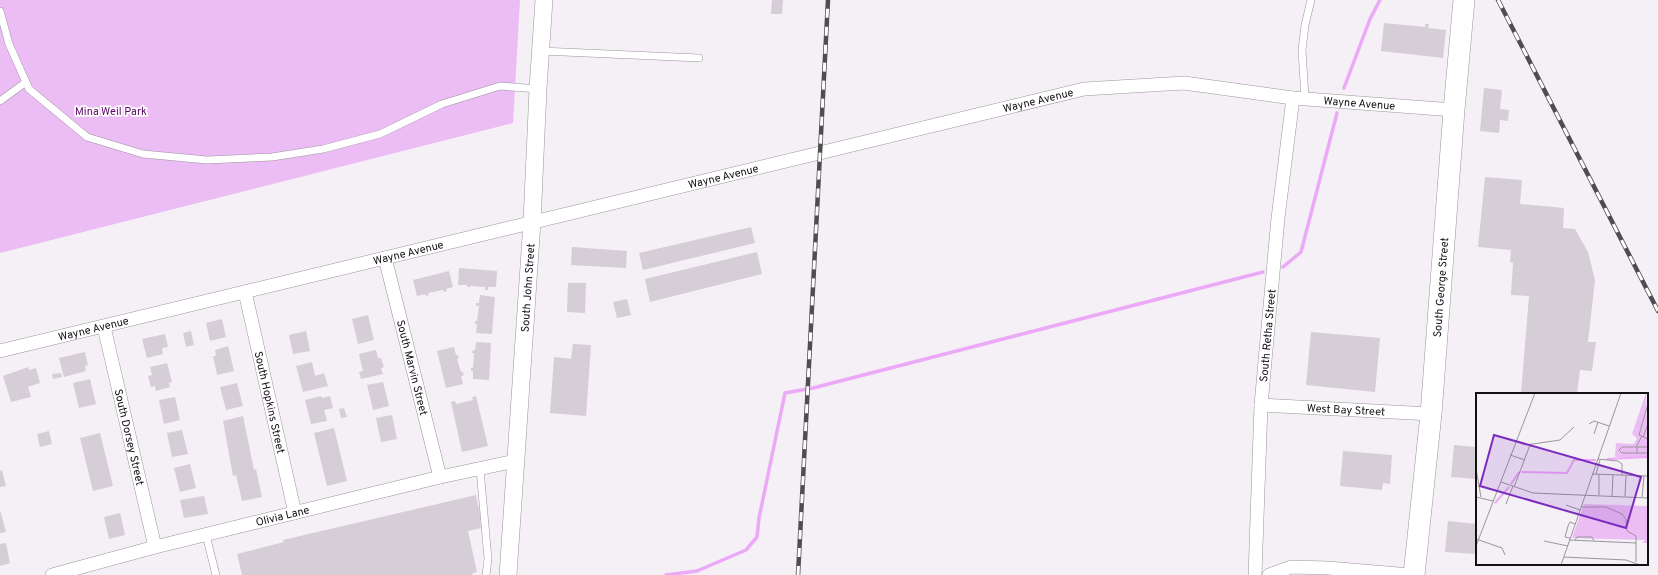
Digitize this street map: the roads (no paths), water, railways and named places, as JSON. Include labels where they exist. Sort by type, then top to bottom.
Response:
[{"type":"main road","name":"South George Street","points":[[1414,575],[1431,414],[1454,110],[1464,0]]},
{"type":"street","name":"South John Street","points":[[508,575],[532,222],[540,51],[544,0]]},
{"type":"street","name":"Wayne Avenue","points":[[0,351],[1084,89],[1184,83],[1299,98],[1454,110]]},
{"type":"street","name":"South Retha Street","points":[[1255,575],[1261,405],[1278,218],[1299,98]]},
{"type":"street","name":"South Marvin Street","points":[[385,258],[440,477]]},
{"type":"street","name":"South Hopkins Street","points":[[245,292],[295,513]]},
{"type":"street","name":"South Dorsey Street","points":[[104,327],[155,547]]},
{"type":"street","name":"West Bay Street","points":[[1261,405],[1431,414]]},
{"type":"street","name":"Olivia Lane","points":[[52,575],[206,534],[440,477],[515,461]]},
{"type":"street","points":[[1269,575],[1291,567],[1328,568],[1410,575]]},
{"type":"lane","points":[[1299,98],[1305,25],[1311,0]]},
{"type":"lane","points":[[0,11],[9,44],[30,89],[87,137],[143,154],[207,160],[272,157],[323,149],[380,134],[442,104],[500,86],[538,89]]},
{"type":"lane","points":[[540,51],[698,58]]},
{"type":"lane","points":[[0,101],[26,82]]},
{"type":"lane","points":[[480,469],[488,559],[486,575]]},
{"type":"lane","points":[[206,534],[216,575]]},
{"type":"waterway","points":[[1344,88],[1370,19],[1380,0]]},
{"type":"waterway","points":[[1283,267],[1301,252],[1337,113]]},
{"type":"waterway","points":[[666,575],[697,571],[746,550],[757,537],[759,518],[785,393],[813,388],[1263,272]]},
{"type":"railway","points":[[798,575],[828,0]]},
{"type":"railway","points":[[1498,0],[1658,311]]},
{"type":"park label","name":"Mina Weil Park","points":[[111,111]]}]
